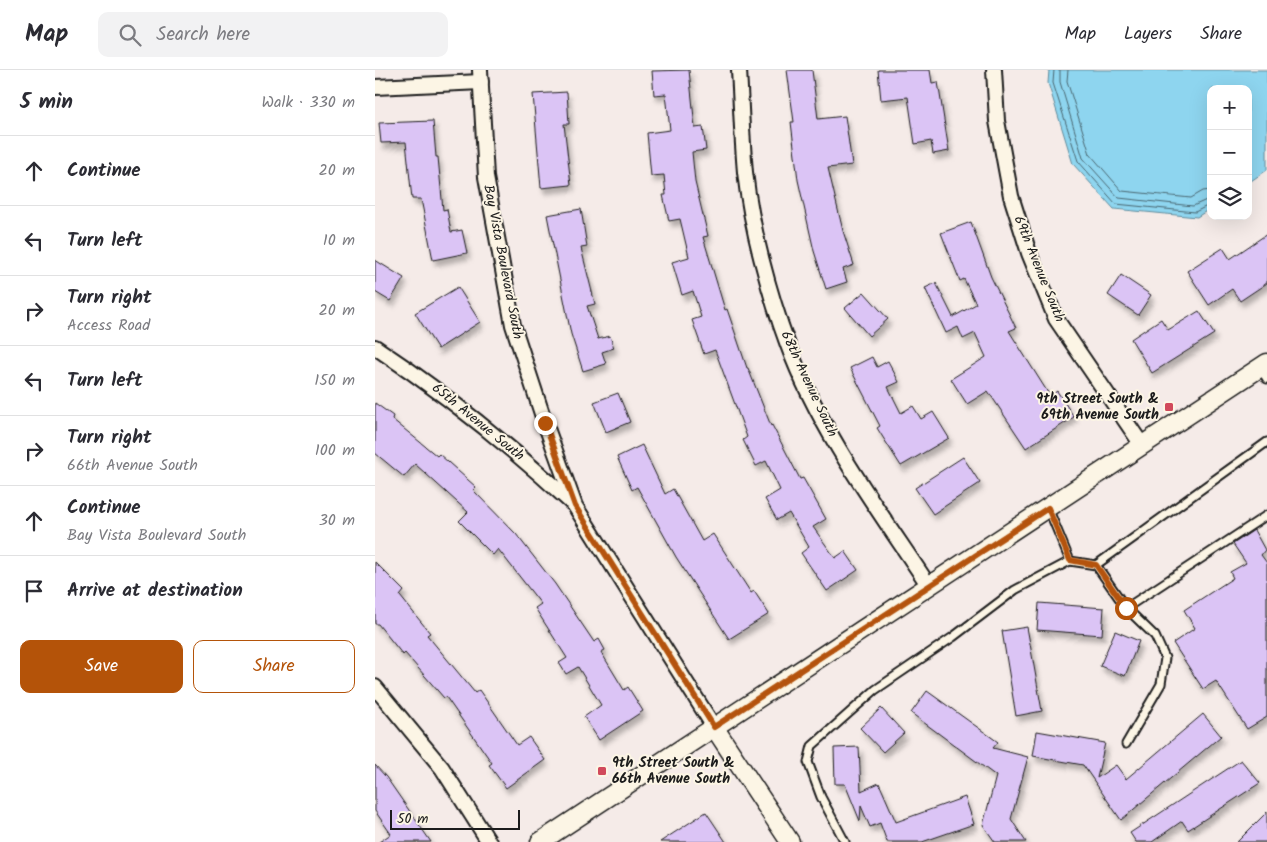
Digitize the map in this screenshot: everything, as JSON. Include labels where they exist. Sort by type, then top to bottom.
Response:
[{"type":"street","name":"68th Avenue South","points":[[739,70],[747,183],[756,232],[788,345],[830,431],[858,479],[929,586]]},
{"type":"street","name":"69th Avenue South","points":[[994,70],[997,121],[1011,196],[1029,254],[1056,319],[1142,445]]},
{"type":"street","points":[[375,87],[481,76]]},
{"type":"street","name":"Bay Vista Boulevard South","points":[[481,76],[486,177],[513,325],[575,506]]},
{"type":"street","name":"65th Avenue South","points":[[375,347],[431,384],[518,453],[575,506]]},
{"type":"street","points":[[540,842],[1142,445],[1265,370]]},
{"type":"street","points":[[575,506],[714,727],[790,842]]},
{"type":"street","points":[[375,687],[442,768],[489,842]]},
{"type":"lane","points":[[1096,565],[1267,442]]},
{"type":"lane","points":[[1048,508],[1070,560]]},
{"type":"lane","points":[[1126,608],[1267,515]]},
{"type":"lane","points":[[845,842],[821,797],[808,762],[811,746],[875,690],[953,637],[1015,590],[1070,560],[1096,565],[1126,608],[1155,636],[1165,658],[1161,684],[1126,744]]},
{"type":"water","points":[[1049,70],[1267,70],[1267,170],[1252,180],[1252,85],[1207,85],[1207,211],[1197,217],[1114,209],[1073,164],[1048,83]]},
{"type":"building","points":[[689,70],[695,128],[703,127],[706,150],[692,152],[695,182],[708,236],[703,237],[725,310],[727,309],[747,368],[771,426],[800,479],[803,478],[826,519],[813,527],[835,558],[845,551],[858,570],[827,591],[801,553],[809,547],[789,513],[777,520],[765,499],[780,490],[766,461],[756,466],[743,440],[747,437],[715,350],[704,354],[692,320],[701,317],[693,291],[682,295],[672,262],[689,257],[680,219],[669,221],[663,195],[666,195],[664,175],[651,176],[647,133],[670,130],[666,94],[654,95],[652,71]]},
{"type":"building","points":[[787,70],[812,70],[818,119],[845,116],[852,165],[828,168],[843,231],[854,265],[843,269],[847,282],[826,289],[814,251],[798,180],[791,122],[794,122]]},
{"type":"building","points":[[878,70],[930,70],[932,83],[938,82],[949,151],[933,154],[931,141],[915,144],[908,97],[881,100]]},
{"type":"building","points":[[567,92],[569,124],[564,124],[571,185],[541,188],[533,94]]},
{"type":"building","points":[[433,121],[443,210],[447,209],[451,232],[462,230],[467,253],[433,260],[421,199],[412,199],[406,142],[381,143],[379,123]]},
{"type":"building","points":[[581,209],[587,247],[581,248],[595,304],[587,306],[598,339],[610,336],[614,348],[602,352],[606,364],[583,371],[571,334],[547,215]]},
{"type":"building","points":[[971,222],[991,277],[1016,328],[1009,331],[1050,396],[1057,391],[1074,417],[1026,448],[988,391],[967,404],[951,379],[986,357],[975,333],[963,339],[958,327],[946,333],[925,288],[936,283],[953,317],[976,304],[964,279],[960,281],[941,233]]},
{"type":"building","points":[[1267,234],[1267,283],[1240,301],[1232,289],[1209,305],[1187,271],[1223,248],[1230,259]]},
{"type":"building","points":[[375,260],[404,278],[390,301],[375,292]]},
{"type":"building","points":[[1121,275],[1151,295],[1138,315],[1108,295]]},
{"type":"building","points":[[458,287],[480,322],[438,349],[415,313]]},
{"type":"building","points":[[864,292],[888,319],[869,336],[845,308]]},
{"type":"building","points":[[1199,311],[1214,334],[1152,373],[1131,339],[1161,319],[1168,330]]},
{"type":"building","points":[[872,357],[877,367],[888,361],[899,382],[888,387],[901,413],[913,406],[921,419],[933,412],[949,438],[901,466],[877,428],[880,426],[850,368]]},
{"type":"building","points":[[618,393],[630,422],[606,432],[594,402]]},
{"type":"building","points":[[375,403],[393,416],[392,419],[437,456],[439,454],[476,487],[473,490],[516,534],[555,584],[594,642],[599,639],[605,650],[601,652],[624,690],[628,687],[643,711],[599,740],[584,717],[601,705],[578,667],[566,674],[559,663],[567,658],[535,608],[541,604],[498,549],[493,555],[459,521],[468,512],[415,464],[404,477],[375,453]]},
{"type":"building","points":[[642,445],[665,494],[673,489],[702,541],[713,534],[751,593],[754,591],[769,614],[729,639],[676,557],[637,487],[632,490],[617,457]]},
{"type":"building","points":[[963,457],[980,483],[933,514],[915,488]]},
{"type":"building","points":[[1254,530],[1265,550],[1261,555],[1267,563],[1267,717],[1247,729],[1216,681],[1203,689],[1173,643],[1195,628],[1184,610],[1233,578],[1230,572],[1246,563],[1233,544]]},
{"type":"building","points":[[375,562],[404,591],[400,596],[430,633],[427,635],[475,693],[479,690],[517,745],[529,737],[545,760],[506,788],[489,765],[492,763],[446,697],[444,698],[405,653],[403,655],[378,624],[375,624]]},
{"type":"building","points":[[1039,603],[1104,608],[1102,635],[1037,630]]},
{"type":"building","points":[[1027,627],[1042,711],[1016,716],[1002,631]]},
{"type":"building","points":[[1115,631],[1139,641],[1125,676],[1100,666]]},
{"type":"building","points":[[927,691],[998,742],[993,748],[1028,757],[1011,819],[1026,842],[995,842],[983,825],[996,776],[911,713]]},
{"type":"building","points":[[881,708],[904,733],[883,752],[860,728]]},
{"type":"building","points":[[1203,714],[1221,736],[1121,820],[1083,765],[1033,756],[1037,731],[1105,743],[1097,778],[1116,765],[1126,779]]},
{"type":"building","points":[[859,747],[861,791],[879,783],[896,822],[965,797],[974,824],[922,842],[887,842],[880,823],[870,827],[861,806],[860,821],[845,784],[835,784],[834,748]]},
{"type":"building","points":[[1241,760],[1260,783],[1188,830],[1182,821],[1152,842],[1136,842],[1130,833]]},
{"type":"building","points":[[375,765],[386,777],[431,842],[379,842],[391,834],[375,811]]},
{"type":"building","points":[[706,812],[726,842],[660,842]]},
{"type":"building","points":[[1267,812],[1267,842],[1237,842]]},
{"type":"place","name":"9th Street South & 69th Avenue South","points":[[1169,407]]},
{"type":"place","name":"9th Street South & 66th Avenue South","points":[[602,771]]},
{"type":"route","points":[[545,423],[575,506],[714,727],[1048,508],[1070,560],[1096,565],[1126,608]]}]
